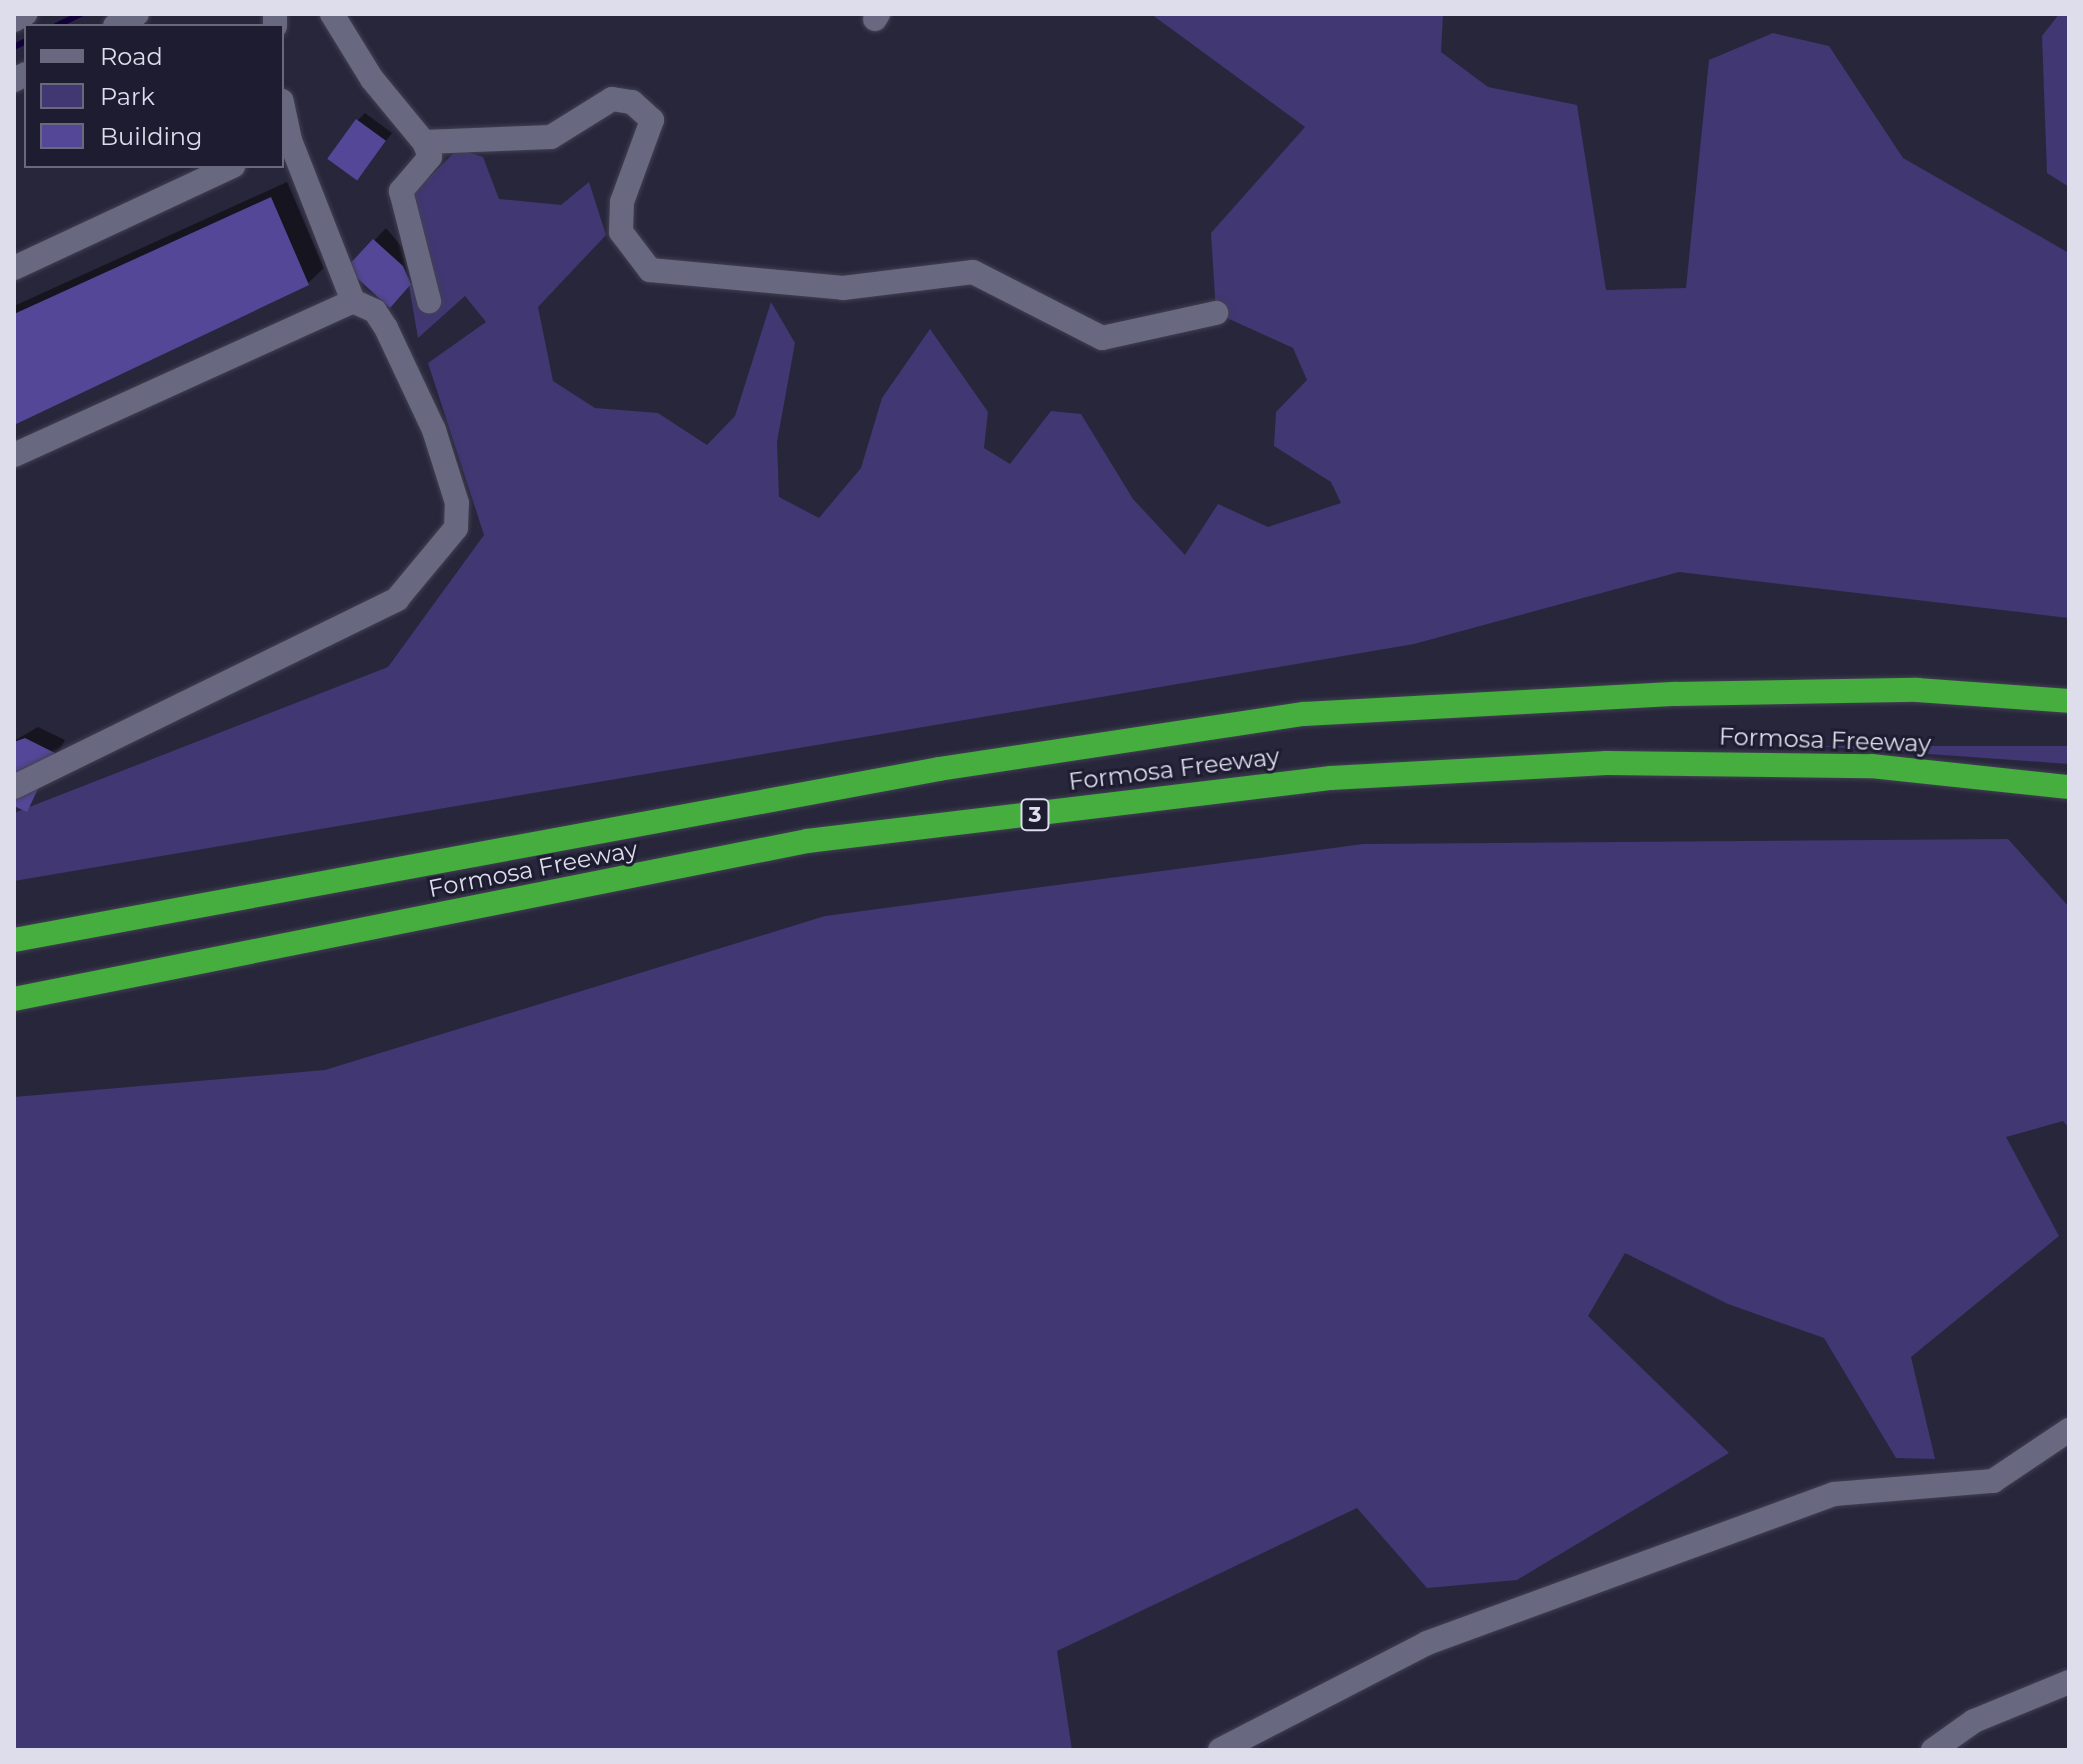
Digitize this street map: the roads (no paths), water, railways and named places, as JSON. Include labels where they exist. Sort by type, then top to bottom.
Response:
[{"type":"highway","name":"Formosa Freeway","points":[[14,940],[939,769],[1304,714],[1721,693],[1917,690],[2069,701]]},
{"type":"highway","name":"Formosa Freeway","points":[[14,999],[807,841],[1331,778],[1607,763],[1871,766],[2069,787]]},
{"type":"street","points":[[14,20],[25,14]]},
{"type":"street","points":[[119,24],[137,14]]},
{"type":"street","points":[[332,14],[424,142],[430,157],[401,191],[429,301]]},
{"type":"street","points":[[424,142],[551,137],[612,99],[632,102],[652,120],[622,202],[621,232],[650,270],[843,288],[973,272],[1102,338],[1216,313]]},
{"type":"street","points":[[14,787],[397,599],[456,528],[457,503],[434,430],[386,328],[375,311],[353,301],[286,141],[284,121]]},
{"type":"street","points":[[14,268],[229,168]]},
{"type":"street","points":[[14,455],[353,301]]},
{"type":"street","points":[[1220,1750],[1427,1643],[1834,1494],[1993,1481],[2069,1430]]},
{"type":"street","points":[[1933,1750],[1974,1721],[2069,1682]]},
{"type":"waterway","points":[[60,24],[81,14]]},
{"type":"waterway","points":[[14,47],[24,42]]}]
